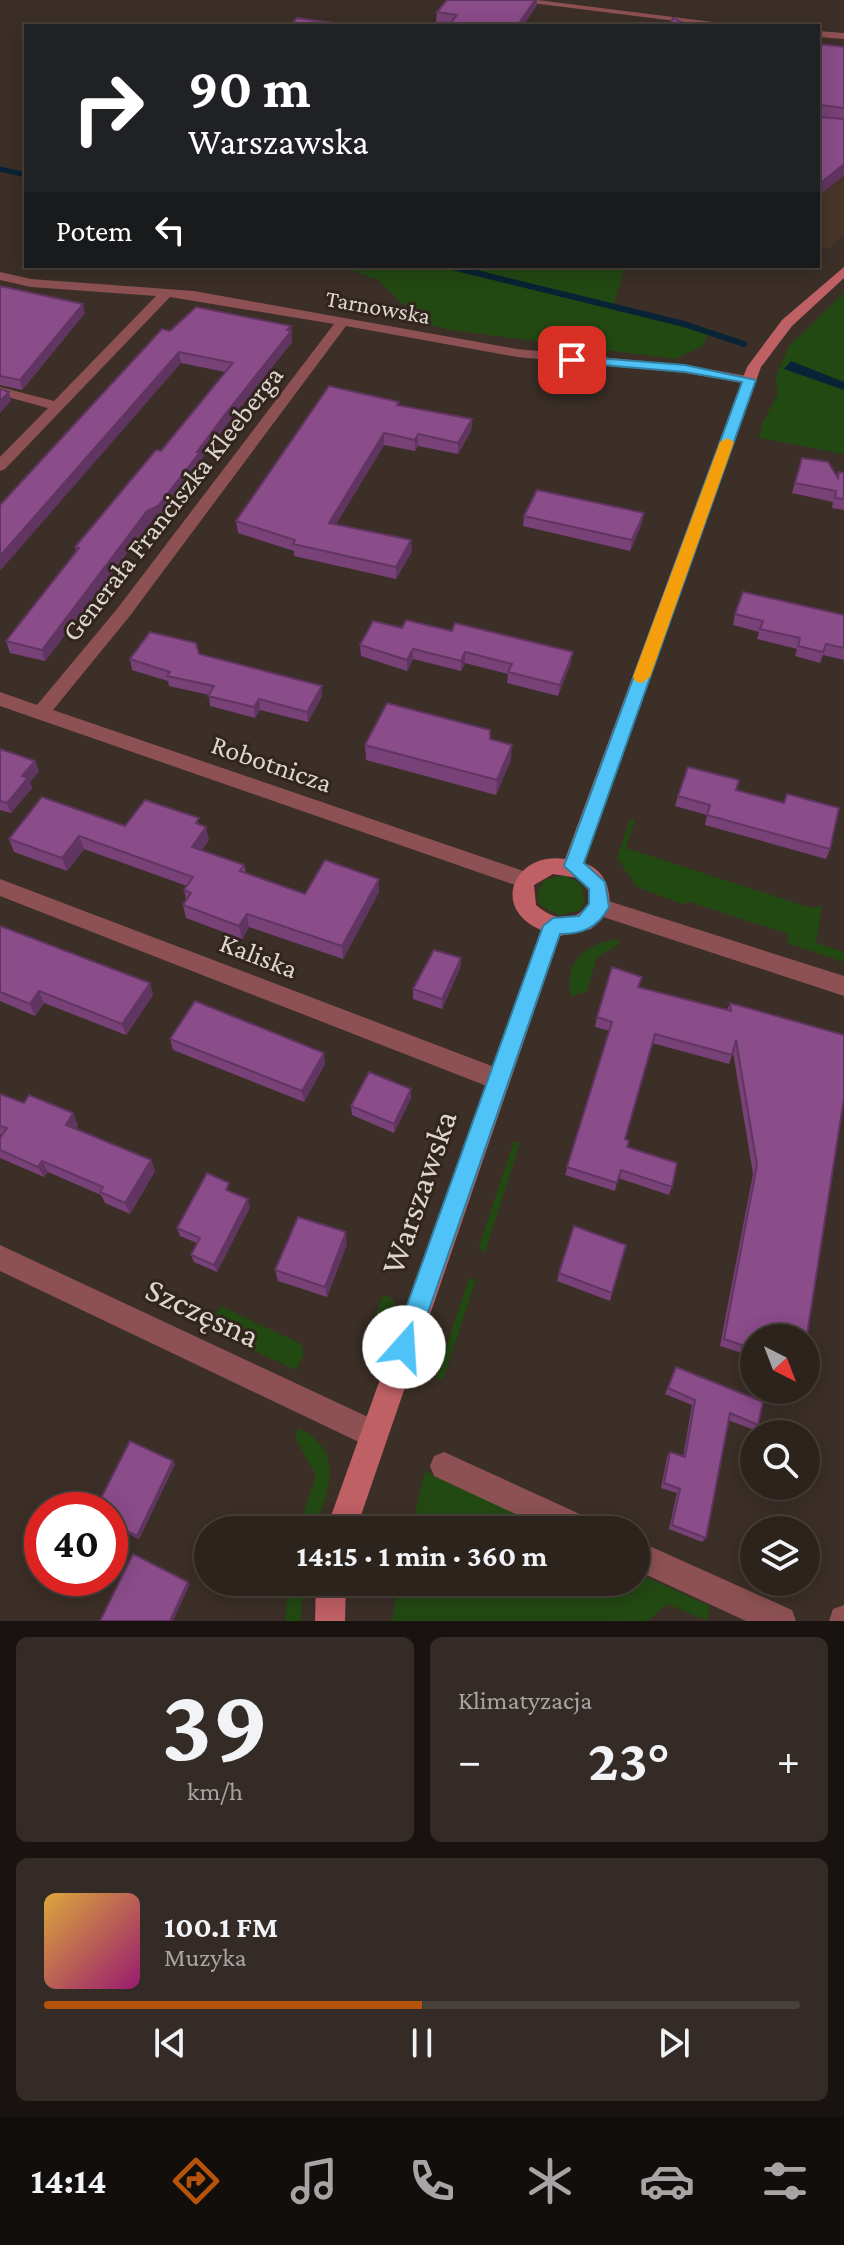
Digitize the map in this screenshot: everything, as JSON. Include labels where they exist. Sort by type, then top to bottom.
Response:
[{"type":"street","points":[[513,0],[724,24]]},
{"type":"street","points":[[637,24],[651,0]]},
{"type":"street","points":[[820,34],[844,36]]},
{"type":"street","points":[[573,866],[749,380],[775,336],[844,271]]},
{"type":"street","name":"Tarnowska","points":[[0,276],[31,283],[200,296],[517,353],[685,369],[749,380]]},
{"type":"street","points":[[0,466],[166,294]]},
{"type":"street","name":"Generała Franciszka Kleeberga","points":[[41,712],[123,613],[342,323]]},
{"type":"street","points":[[0,391],[56,406]]},
{"type":"street","name":"Robotnicza","points":[[0,699],[525,880]]},
{"type":"street","points":[[550,865],[573,866],[584,871],[599,887],[599,907],[586,922],[576,926],[553,926],[527,909],[522,891],[525,880],[550,865]]},
{"type":"street","name":"Kaliska","points":[[0,887],[497,1079]]},
{"type":"street","points":[[599,907],[844,986]]},
{"type":"street","name":"Warszawska","points":[[346,1516],[553,926]]},
{"type":"street","name":"Szczęsna","points":[[0,1258],[373,1434]]},
{"type":"street","points":[[444,1466],[553,1516]]},
{"type":"street","points":[[650,1561],[781,1621]]},
{"type":"street","points":[[330,1621],[331,1596]]},
{"type":"shaded area","points":[[820,131],[844,131],[844,235],[830,248],[820,247]]},
{"type":"green space","points":[[345,268],[624,268],[614,304],[711,329],[703,346],[675,359],[450,330],[422,323],[378,280]]},
{"type":"green space","points":[[844,293],[844,454],[759,438],[762,424],[778,394],[775,378],[789,346]]},
{"type":"green space","points":[[630,819],[635,820],[626,848],[811,908],[822,906],[816,943],[844,952],[844,962],[787,943],[788,934],[687,901],[685,905],[637,887],[617,858]]},
{"type":"green space","points":[[564,875],[582,885],[585,902],[580,910],[559,915],[540,905],[537,896],[544,880]]},
{"type":"green space","points":[[620,940],[618,945],[597,957],[587,991],[571,997],[570,974],[577,958],[591,947]]},
{"type":"green space","points":[[514,1141],[520,1143],[485,1252],[478,1249]]},
{"type":"green space","points":[[469,1278],[476,1280],[443,1380],[436,1378]]},
{"type":"green space","points":[[383,1295],[392,1298],[395,1306],[376,1356],[363,1347]]},
{"type":"green space","points":[[221,1306],[301,1344],[304,1354],[296,1370],[215,1333],[212,1321]]},
{"type":"green space","points":[[299,1428],[314,1438],[329,1461],[328,1487],[320,1516],[302,1516],[316,1476],[295,1437]]},
{"type":"green space","points":[[425,1471],[526,1516],[414,1516]]},
{"type":"green space","points":[[650,1579],[710,1606],[707,1621],[668,1604],[647,1621],[392,1621],[396,1596],[650,1596]]},
{"type":"green space","points":[[287,1596],[302,1596],[301,1621],[285,1621]]},
{"type":"water","points":[[791,361],[844,382],[844,390],[784,369]]},
{"type":"building","points":[[447,0],[535,0],[518,24],[450,24],[457,15],[437,12]]},
{"type":"building","points":[[297,18],[334,23],[333,24],[291,24]]},
{"type":"building","points":[[673,18],[685,24],[670,24]]},
{"type":"building","points":[[820,44],[844,47],[844,108],[821,105]]},
{"type":"building","points":[[820,114],[821,117],[844,119],[844,164],[820,183]]},
{"type":"building","points":[[0,286],[83,304],[20,380],[0,376]]},
{"type":"building","points":[[196,307],[291,326],[287,330],[291,331],[158,506],[147,511],[42,650],[6,641],[79,548],[75,547],[156,450],[161,451],[233,363],[179,352],[0,556],[0,505],[162,329],[170,331]]},
{"type":"building","points":[[329,386],[399,402],[397,405],[472,419],[458,443],[418,434],[415,440],[384,433],[329,523],[411,540],[396,567],[293,544],[295,540],[236,521]]},
{"type":"building","points":[[0,389],[9,392],[0,401]]},
{"type":"building","points":[[802,458],[828,462],[838,478],[839,472],[844,473],[844,499],[835,498],[836,491],[795,483]]},
{"type":"building","points":[[537,490],[644,513],[632,540],[524,516]]},
{"type":"building","points":[[743,592],[844,615],[844,648],[826,644],[823,652],[798,646],[800,638],[760,629],[763,621],[735,614]]},
{"type":"building","points":[[406,620],[452,631],[455,623],[573,652],[560,685],[508,672],[512,664],[465,652],[461,661],[413,649],[407,660],[360,645],[373,621],[402,628]]},
{"type":"building","points":[[150,632],[196,643],[199,654],[322,686],[307,712],[259,699],[254,707],[208,696],[214,686],[167,676],[170,672],[130,659]]},
{"type":"building","points":[[387,703],[490,730],[490,739],[512,745],[497,780],[365,745]]},
{"type":"building","points":[[0,749],[35,761],[22,776],[28,778],[7,803],[0,801]]},
{"type":"building","points":[[688,767],[739,780],[736,790],[784,803],[787,794],[839,808],[830,849],[707,815],[710,805],[678,796]]},
{"type":"building","points":[[42,797],[125,826],[145,800],[199,818],[196,823],[206,827],[192,847],[244,865],[240,871],[305,894],[325,860],[379,879],[342,946],[247,914],[239,926],[183,905],[191,893],[184,890],[193,877],[79,836],[62,858],[9,839]]},
{"type":"building","points":[[0,926],[150,983],[122,1024],[39,991],[30,1004],[0,992]]},
{"type":"building","points":[[434,950],[461,958],[442,999],[413,989]]},
{"type":"building","points":[[612,967],[642,977],[638,987],[731,1011],[730,1003],[844,1035],[844,1098],[809,1324],[740,1324],[740,1344],[724,1339],[757,1165],[736,1040],[732,1055],[655,1034],[625,1139],[629,1141],[627,1147],[677,1163],[672,1187],[621,1170],[617,1183],[567,1167],[612,1022],[597,1017]]},
{"type":"building","points":[[195,1001],[324,1053],[302,1091],[170,1039]]},
{"type":"building","points":[[369,1072],[411,1089],[394,1124],[351,1106]]},
{"type":"building","points":[[0,1094],[24,1103],[29,1095],[73,1113],[66,1125],[151,1160],[125,1203],[100,1192],[103,1187],[42,1161],[38,1167],[0,1150],[0,1138],[7,1128],[0,1126]]},
{"type":"building","points":[[207,1173],[229,1183],[226,1190],[248,1199],[214,1265],[191,1255],[200,1238],[177,1228]]},
{"type":"building","points":[[298,1217],[346,1232],[325,1287],[275,1270]]},
{"type":"building","points":[[574,1226],[626,1245],[612,1293],[559,1273]]},
{"type":"building","points":[[676,1367],[740,1393],[740,1404],[763,1404],[759,1420],[746,1420],[730,1413],[706,1538],[672,1525],[680,1489],[664,1483],[670,1452],[685,1457],[695,1400],[668,1388]]},
{"type":"building","points":[[130,1441],[173,1461],[137,1536],[128,1532],[128,1492],[104,1492]]},
{"type":"building","points":[[133,1554],[188,1582],[170,1621],[100,1621],[112,1596],[128,1596],[128,1564]]},
{"type":"waterway","points":[[0,169],[24,175]]},
{"type":"waterway","points":[[456,268],[684,324],[744,344]]},
{"type":"slow traffic","points":[[642,677],[727,442]]},
{"type":"route","points":[[404,1347],[553,926],[576,926],[586,922],[599,907],[599,887],[593,878],[573,866],[749,380],[685,369],[572,360]]}]
